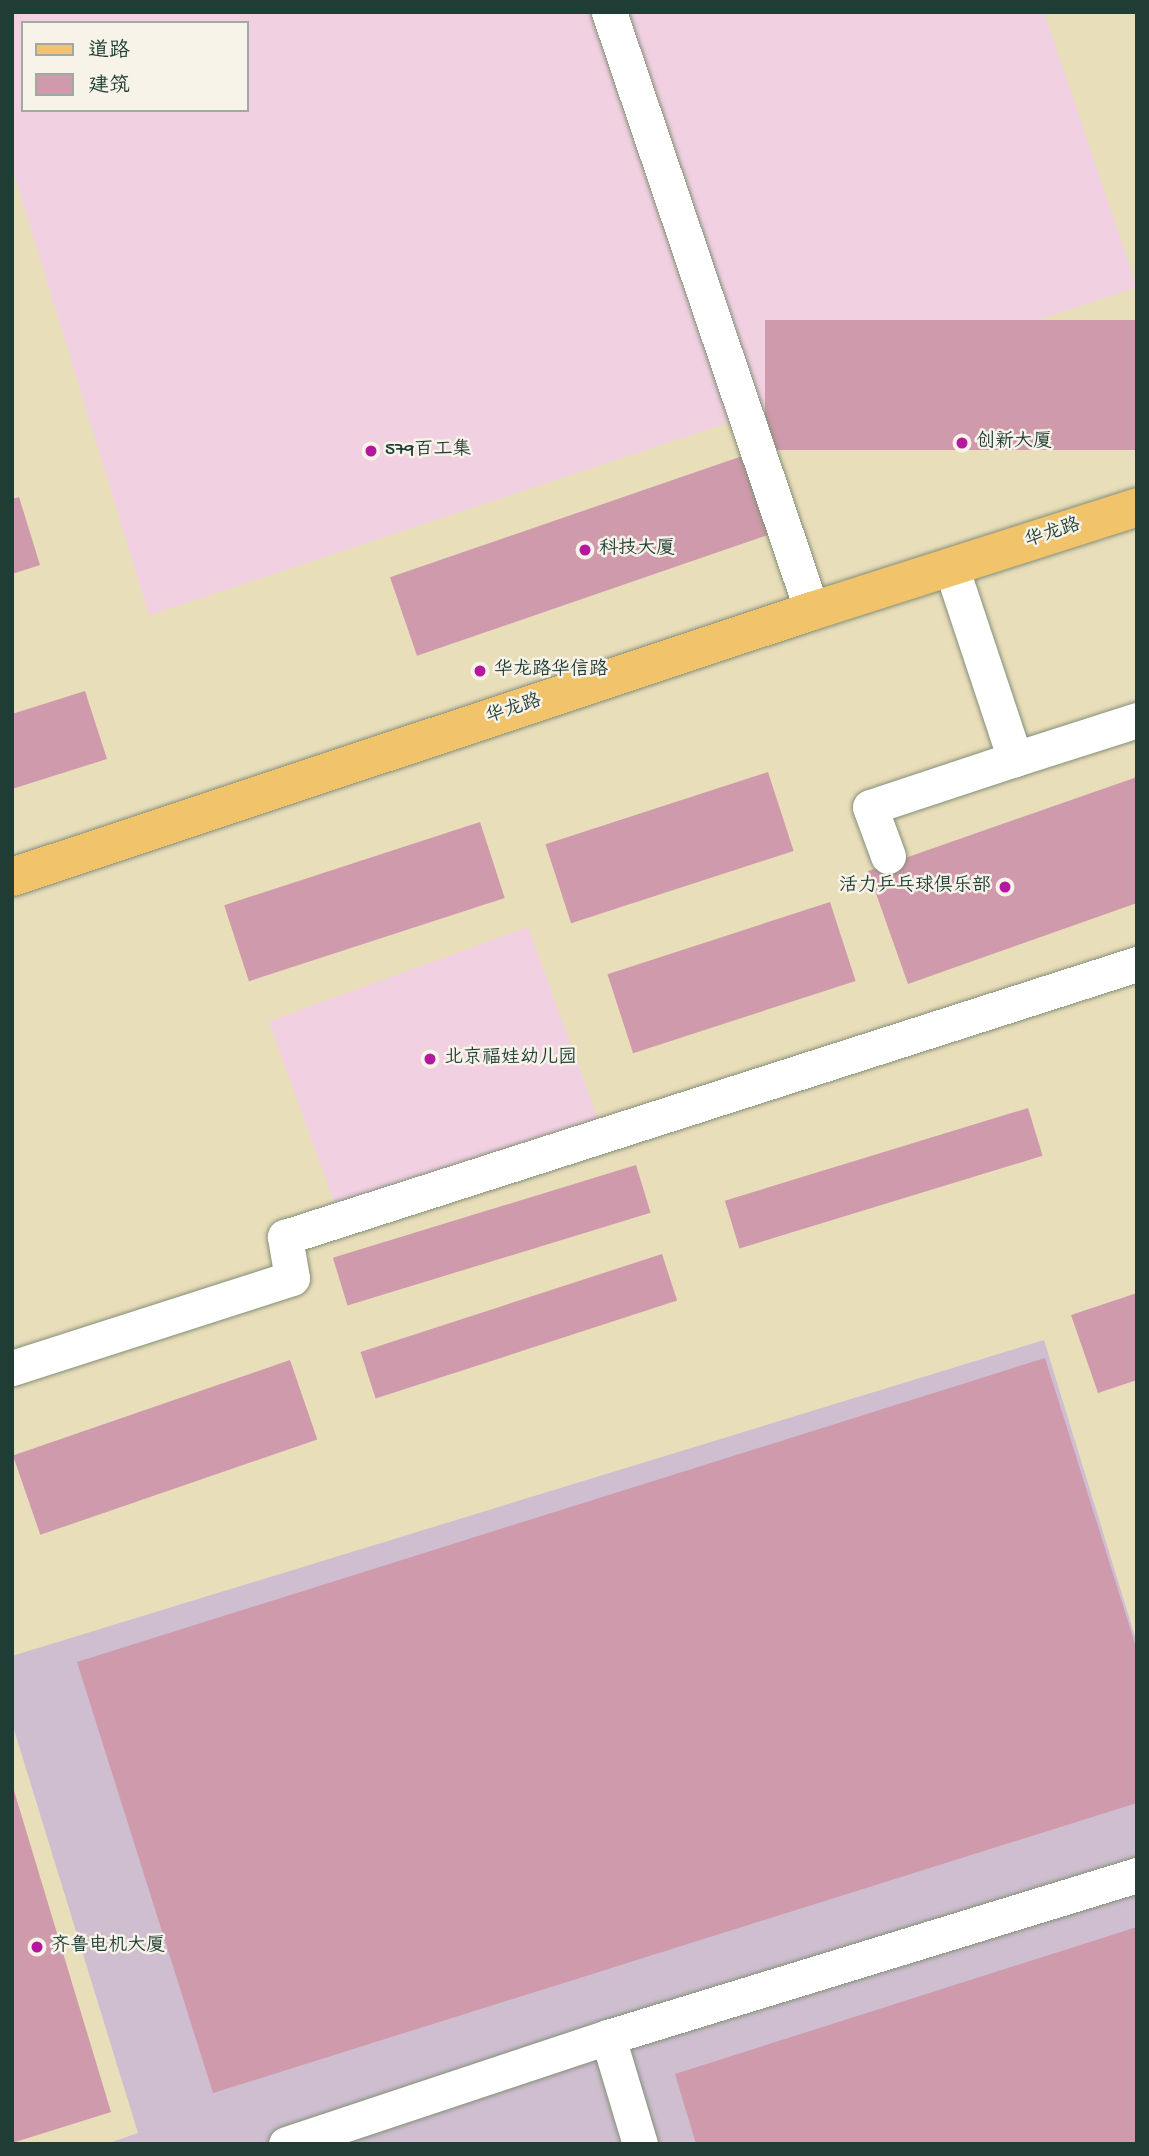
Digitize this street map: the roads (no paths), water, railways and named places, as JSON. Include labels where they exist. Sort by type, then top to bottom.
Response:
[{"type":"main road","name":"华龙路","points":[[12,877],[812,611],[1137,507]]},
{"type":"street","points":[[609,12],[812,611]]},
{"type":"street","points":[[951,567],[1015,759]]},
{"type":"street","points":[[888,856],[870,807],[1137,720]]},
{"type":"street","points":[[12,1368],[292,1278],[285,1237],[1137,964]]},
{"type":"street","points":[[286,2144],[608,2037],[1137,1875]]},
{"type":"street","points":[[608,2037],[639,2144]]},
{"type":"place","name":"创新大厦","points":[[962,443]]},
{"type":"place","name":"579百工集","points":[[371,451]]},
{"type":"place","name":"科技大厦","points":[[585,550]]},
{"type":"place","name":"华龙路华信路","points":[[480,671]]},
{"type":"place","name":"活力乒乓球俱乐部","points":[[1005,887]]},
{"type":"place","name":"北京福娃幼儿园","points":[[430,1059]]},
{"type":"place","name":"齐鲁电机大厦","points":[[37,1947]]}]
